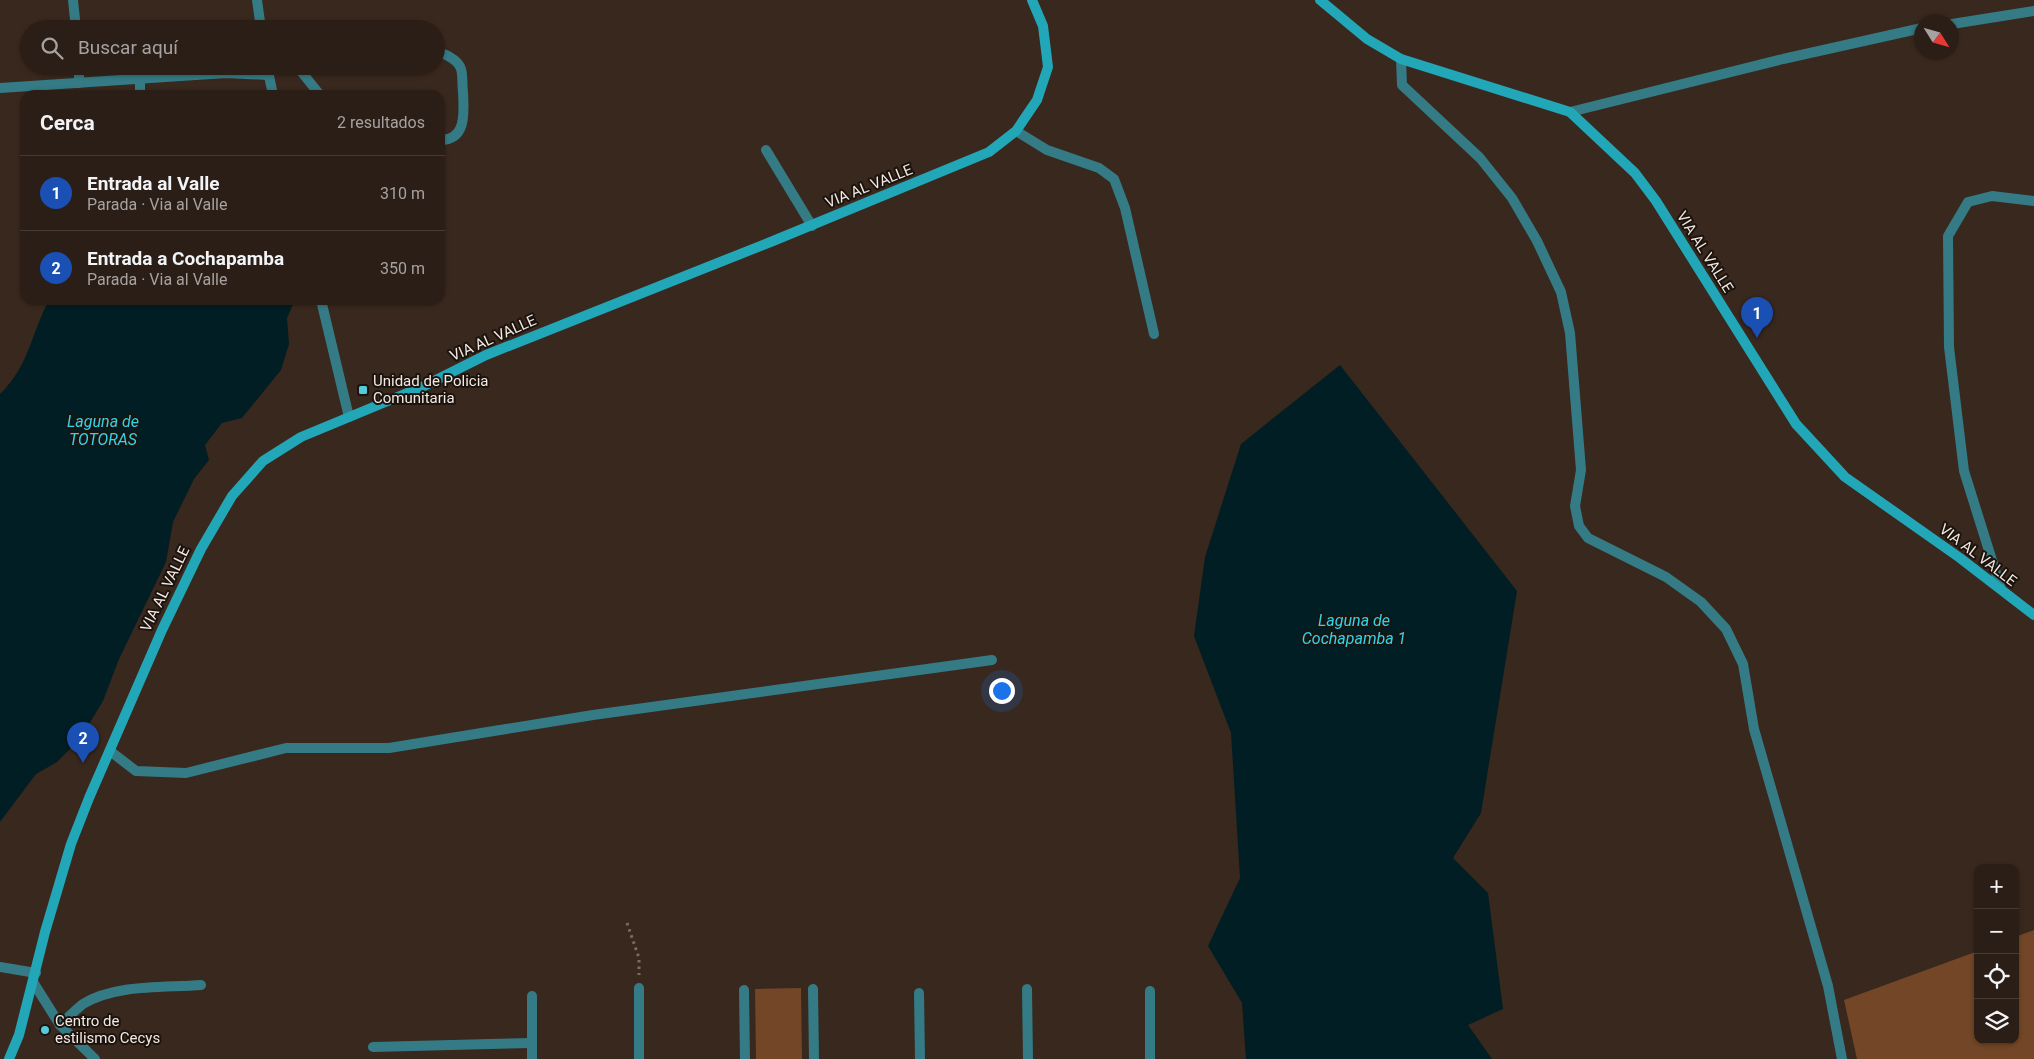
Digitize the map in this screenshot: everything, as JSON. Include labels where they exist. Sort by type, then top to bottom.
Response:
[{"type":"main road","name":"VIA AL VALLE","points":[[9,1059],[19,1035],[45,932],[72,844],[110,751],[166,622],[201,549],[232,496],[262,461],[301,437],[424,386],[486,355],[812,226],[989,152],[1016,131],[1037,100],[1048,67],[1043,26],[1032,0]]},
{"type":"main road","name":"VIA AL VALLE","points":[[1320,0],[1367,39],[1402,59],[1570,112],[1635,173],[1651,194],[1796,424],[1822,454],[1845,478],[2034,615]]},
{"type":"street","points":[[73,0],[75,20]]},
{"type":"street","points":[[257,0],[260,20]]},
{"type":"street","points":[[1959,23],[2034,11]]},
{"type":"street","points":[[1570,112],[1783,59],[1914,30]]},
{"type":"street","points":[[445,54],[451,57],[461,68],[465,116],[460,132],[445,140]]},
{"type":"street","points":[[1402,59],[1402,84],[1480,158],[1512,198],[1537,241],[1561,292],[1570,333],[1581,470],[1575,506],[1578,526],[1588,538],[1666,577],[1700,602],[1726,629],[1743,664],[1754,728],[1828,986],[1842,1059]]},
{"type":"street","points":[[79,75],[79,83]]},
{"type":"street","points":[[0,88],[197,75]]},
{"type":"street","points":[[268,75],[272,90]]},
{"type":"street","points":[[304,75],[316,90]]},
{"type":"street","points":[[140,79],[140,90]]},
{"type":"street","points":[[1016,131],[1047,150],[1099,168],[1114,179],[1125,208],[1154,334]]},
{"type":"street","points":[[766,150],[812,226]]},
{"type":"street","points":[[2001,590],[1964,471],[1949,347],[1948,236],[1968,202],[1992,196],[2034,201]]},
{"type":"street","points":[[322,305],[348,418]]},
{"type":"street","points":[[110,751],[136,770],[186,773],[286,748],[389,748],[583,716],[992,660]]},
{"type":"street","points":[[0,966],[34,977],[60,1026],[95,1059]]},
{"type":"street","points":[[60,1026],[82,1005],[101,996],[119,992],[201,985]]},
{"type":"street","points":[[639,988],[639,1059]]},
{"type":"street","points":[[813,989],[814,1059]]},
{"type":"street","points":[[744,990],[745,1059]]},
{"type":"street","points":[[1027,990],[1028,1059]]},
{"type":"street","points":[[1150,991],[1150,1059]]},
{"type":"street","points":[[919,993],[920,1059]]},
{"type":"street","points":[[532,996],[532,1059]]},
{"type":"street","points":[[373,1047],[532,1043]]},
{"type":"path","points":[[627,922],[639,958],[639,988]]},
{"type":"shaded area","points":[[2034,930],[2034,1059],[1857,1059],[1844,1000],[1974,952],[1974,1044],[2019,1044],[2019,936]]},
{"type":"shaded area","points":[[801,988],[802,1059],[756,1059],[755,989]]},
{"type":"water","name":"Laguna de TOTORAS","points":[[47,305],[293,305],[287,318],[289,344],[281,370],[242,418],[222,423],[205,445],[209,460],[194,479],[173,522],[166,562],[119,659],[103,701],[80,739],[57,762],[36,774],[0,822],[0,394],[10,383],[24,361]]},
{"type":"water","name":"Laguna de Cochapamba 1","points":[[1340,365],[1517,591],[1481,813],[1453,858],[1488,893],[1503,1009],[1468,1025],[1492,1059],[1246,1059],[1242,1003],[1208,946],[1240,878],[1231,733],[1194,636],[1205,557],[1241,444]]},
{"type":"place","name":"Entrada al Valle","points":[[1757,338]]},
{"type":"place","name":"Unidad de Policia Comunitaria","points":[[363,390]]},
{"type":"place","name":"Entrada a Cochapamba","points":[[83,763]]},
{"type":"place","name":"Centro de estilismo Cecys","points":[[45,1030]]}]
